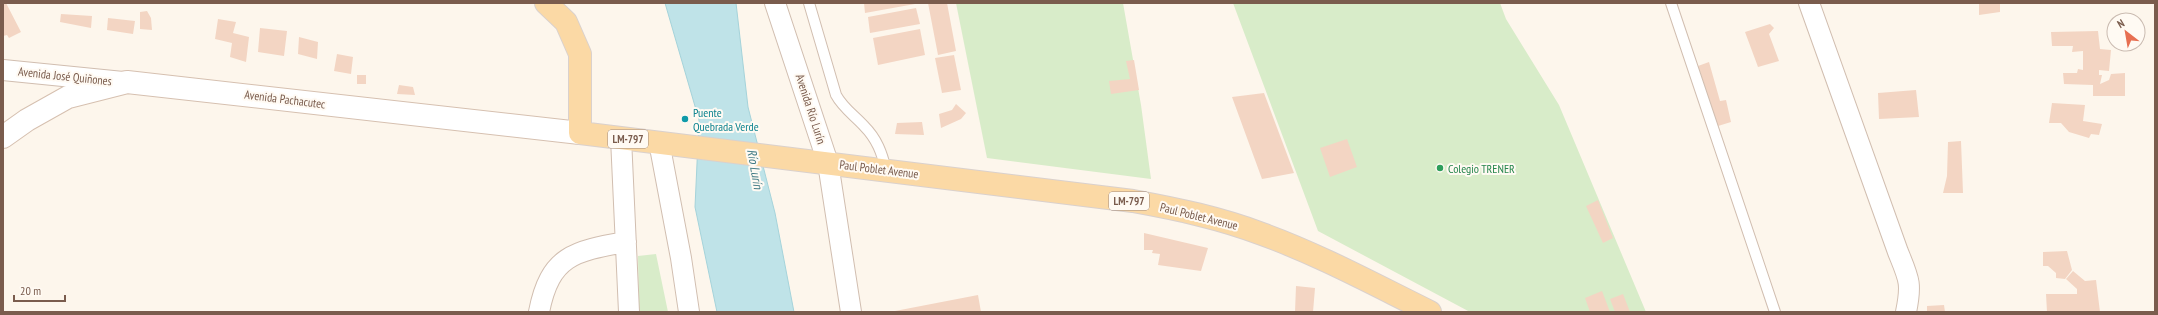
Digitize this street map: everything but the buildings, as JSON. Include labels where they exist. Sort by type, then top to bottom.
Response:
[{"type":"main road","points":[[546,3],[566,22],[580,54],[580,133]]},
{"type":"main road","name":"Avenida Pachacutec","points":[[3,137],[28,120],[68,97],[127,82],[580,133]]},
{"type":"main road","name":"LM-797","points":[[580,133],[819,162]]},
{"type":"main road","name":"Paul Poblet Avenue","points":[[819,162],[1133,201],[1178,209],[1219,219],[1262,234],[1306,252],[1430,312]]},
{"type":"street","name":"Avenida Río Lurín","points":[[775,3],[819,162],[851,312]]},
{"type":"street","points":[[1809,3],[1898,252],[1909,277],[1910,286],[1906,312]]},
{"type":"street","name":"Avenida José Quiñones","points":[[3,70],[127,82]]},
{"type":"street","points":[[621,138],[629,312]]},
{"type":"street","points":[[667,143],[689,312]]},
{"type":"street","points":[[539,312],[547,282],[558,266],[565,260],[591,248],[626,242]]},
{"type":"lane","points":[[809,3],[836,95],[841,104],[864,126],[880,148],[886,170]]},
{"type":"lane","points":[[1671,3],[1775,312]]},
{"type":"green space","points":[[956,3],[1123,3],[1141,105],[1151,179],[987,158]]},
{"type":"green space","name":"Colegio TRENER","points":[[1233,3],[1500,3],[1506,19],[1559,105],[1646,312],[1470,312],[1318,231]]},
{"type":"green space","points":[[656,254],[668,312],[639,312],[638,256]]},
{"type":"water","name":"Río Lurín","points":[[665,3],[736,3],[748,107],[775,213],[794,312],[717,312],[695,207],[699,120]]},
{"type":"place","name":"Puente Quebrada Verde","points":[[685,119]]},
{"type":"place","name":"Colegio TRENER","points":[[1440,168]]}]
